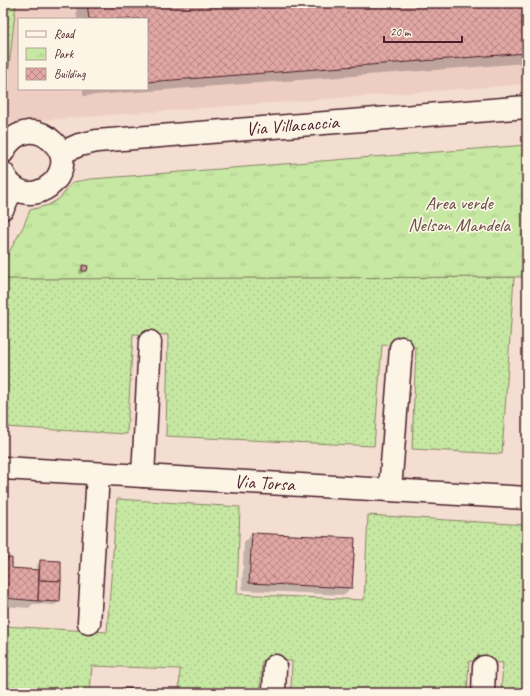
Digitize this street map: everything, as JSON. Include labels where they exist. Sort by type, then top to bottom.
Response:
[{"type":"street","name":"Via Villacaccia","points":[[61,153],[79,145],[97,141],[527,107]]},
{"type":"street","points":[[3,152],[11,140],[19,135],[29,132],[39,133],[48,137],[56,144],[61,153],[60,172],[49,188],[31,193],[22,192],[8,180]]},
{"type":"street","points":[[3,208],[8,180]]},
{"type":"street","points":[[143,476],[150,342]]},
{"type":"street","points":[[390,490],[401,348]]},
{"type":"street","name":"Via Torsa","points":[[3,468],[527,498]]},
{"type":"street","points":[[89,623],[98,474]]},
{"type":"street","points":[[274,693],[276,666]]},
{"type":"street","points":[[483,693],[484,667]]},
{"type":"shaded area","points":[[16,3],[527,3],[527,84],[3,123]]},
{"type":"green space","points":[[3,3],[16,3],[3,123]]},
{"type":"green space","name":"Area verde Nelson Mandela","points":[[527,145],[527,277],[3,279],[3,263],[23,227],[30,210],[49,205],[60,198],[73,182],[91,179]]},
{"type":"green space","points":[[514,277],[502,454],[412,449],[416,347],[382,345],[374,446],[166,436],[168,335],[133,334],[127,434],[3,427],[3,279]]},
{"type":"green space","points":[[117,499],[240,507],[237,594],[364,600],[368,515],[527,525],[527,693],[501,693],[503,663],[469,661],[467,693],[291,693],[292,661],[262,661],[260,693],[179,693],[180,669],[92,666],[90,693],[3,693],[3,626],[107,632]]},
{"type":"building","points":[[87,3],[527,3],[527,53],[148,82],[148,18],[89,18]]},
{"type":"building","points":[[82,265],[88,266],[87,271],[82,271]]},
{"type":"building","points":[[252,533],[355,538],[352,588],[249,583]]},
{"type":"building","points":[[3,558],[12,558],[12,568],[39,570],[38,601],[3,598]]},
{"type":"building","points":[[40,560],[61,561],[61,581],[39,580]]},
{"type":"building","points":[[39,580],[61,581],[60,602],[38,601]]},
{"type":"building","points":[[122,688],[174,691],[174,693],[122,693]]}]
